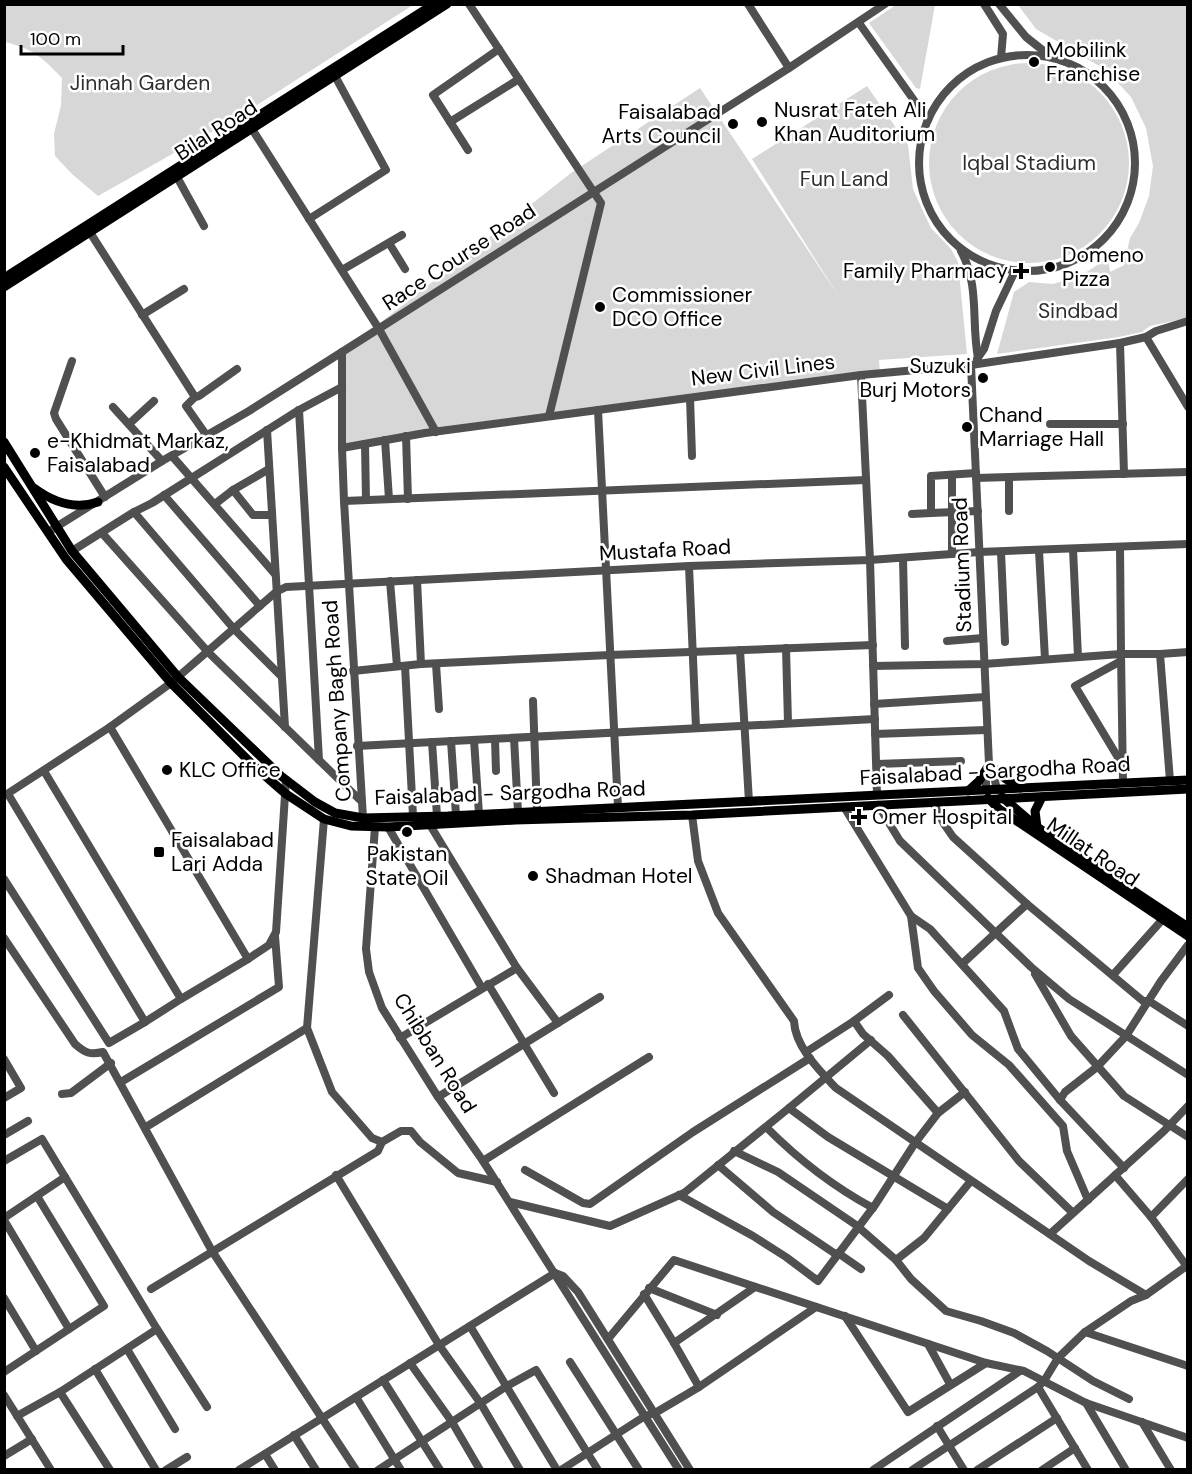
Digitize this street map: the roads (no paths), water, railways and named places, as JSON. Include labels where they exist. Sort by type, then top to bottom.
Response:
[{"type":"main road","name":"Bilal Road","points":[[4,278],[434,4]]},
{"type":"main road","name":"Bilal Road","points":[[4,287],[91,234],[447,4]]},
{"type":"main road","name":"Faisalabad - Sargodha Road","points":[[4,442],[30,484],[66,559],[256,768],[286,794],[324,819],[351,826],[388,827],[844,807],[877,800],[968,791],[1004,800],[1188,789]]},
{"type":"main road","name":"Faisalabad - Sargodha Road","points":[[4,467],[52,530],[72,551],[175,680],[286,780],[335,813],[363,818],[749,802],[877,800],[933,802],[988,795],[997,790],[1020,788],[1188,780]]},
{"type":"main road","points":[[30,484],[47,497],[66,504],[85,506],[102,499]]},
{"type":"main road","points":[[968,791],[979,781],[989,766],[1020,788]]},
{"type":"main road","name":"Millat Road","points":[[997,790],[1004,800],[1037,827],[1187,926]]},
{"type":"main road","name":"Millat Road","points":[[988,795],[999,810],[1188,936]]},
{"type":"main road","points":[[1037,827],[1035,811],[1042,797]]},
{"type":"street","points":[[469,4],[601,203],[549,416]]},
{"type":"street","points":[[748,4],[789,68]]},
{"type":"street","name":"Race Course Road","points":[[52,530],[380,329],[789,68],[885,4]]},
{"type":"street","points":[[984,4],[1003,33],[1002,58]]},
{"type":"street","points":[[999,4],[1026,37],[1052,58]]},
{"type":"street","points":[[860,22],[928,120]]},
{"type":"street","points":[[468,150],[433,95],[499,49]]},
{"type":"street","points":[[1034,55],[1052,58],[1082,70],[1107,91],[1117,104],[1131,133],[1135,165],[1133,182],[1129,198],[1114,227],[1092,250],[1078,259],[1047,270],[1015,271],[986,264],[960,249],[934,220],[921,184],[920,151],[928,120],[941,98],[957,81],[976,68],[1002,58],[1034,55]]},
{"type":"street","points":[[309,219],[386,170],[335,76]]},
{"type":"street","points":[[450,122],[519,79]]},
{"type":"street","points":[[252,129],[380,329],[436,432]]},
{"type":"street","points":[[177,177],[204,226]]},
{"type":"street","points":[[91,234],[195,397]]},
{"type":"street","points":[[342,270],[402,235]]},
{"type":"street","points":[[389,243],[405,270]]},
{"type":"street","points":[[960,249],[967,263],[971,281],[978,358]]},
{"type":"street","points":[[971,365],[984,349],[996,311],[1015,271]]},
{"type":"street","points":[[142,315],[184,289]]},
{"type":"street","name":"New Civil Lines","points":[[342,448],[406,436],[549,416],[861,375],[971,365],[1120,343],[1146,337],[1156,331],[1188,321]]},
{"type":"street","points":[[1146,337],[1188,407]]},
{"type":"street","points":[[1120,343],[1123,474]]},
{"type":"street","name":"Company Bagh Road","points":[[342,352],[344,501],[360,800],[363,818]]},
{"type":"street","points":[[72,361],[54,413],[102,499]]},
{"type":"street","name":"Stadium Road","points":[[971,365],[989,766],[988,795]]},
{"type":"street","points":[[207,436],[186,406],[195,397],[237,369]]},
{"type":"street","points":[[861,375],[870,560],[877,800],[900,842],[1031,967],[1069,999],[1188,1075]]},
{"type":"street","points":[[72,551],[299,410],[342,387]]},
{"type":"street","points":[[690,398],[692,456]]},
{"type":"street","points":[[129,424],[154,401]]},
{"type":"street","points":[[113,407],[162,461]]},
{"type":"street","points":[[299,410],[319,760]]},
{"type":"street","points":[[598,410],[618,807]]},
{"type":"street","points":[[1050,424],[1123,424]]},
{"type":"street","points":[[267,430],[285,727]]},
{"type":"street","points":[[406,436],[408,499]]},
{"type":"street","points":[[385,440],[388,500]]},
{"type":"street","points":[[365,444],[366,500]]},
{"type":"street","points":[[172,456],[275,574]]},
{"type":"street","points":[[215,504],[233,490],[270,469]]},
{"type":"street","points":[[931,513],[931,476],[952,474],[1009,477],[1188,472]]},
{"type":"street","points":[[952,474],[952,554]]},
{"type":"street","points":[[1009,477],[1009,511]]},
{"type":"street","points":[[344,501],[866,480]]},
{"type":"street","points":[[233,490],[253,515],[272,515]]},
{"type":"street","points":[[164,495],[260,606]]},
{"type":"street","points":[[912,514],[978,511]]},
{"type":"street","points":[[134,512],[234,629],[281,676]]},
{"type":"street","points":[[102,533],[208,652],[360,800]]},
{"type":"street","name":"Mustafa Road","points":[[6,795],[110,727],[175,680],[276,592],[285,587],[689,566],[870,560],[979,552],[1188,544]]},
{"type":"street","points":[[1120,547],[1123,783]]},
{"type":"street","points":[[1073,549],[1078,657]]},
{"type":"street","points":[[1039,551],[1045,659]]},
{"type":"street","points":[[1001,552],[1005,642]]},
{"type":"street","points":[[903,558],[905,646]]},
{"type":"street","points":[[689,566],[696,728]]},
{"type":"street","points":[[417,580],[421,664]]},
{"type":"street","points":[[390,581],[409,743],[413,816]]},
{"type":"street","points":[[947,641],[983,638]]},
{"type":"street","points":[[353,671],[421,664],[873,645]]},
{"type":"street","points":[[786,648],[788,723]]},
{"type":"street","points":[[741,650],[749,802]]},
{"type":"street","points":[[873,666],[984,664],[1078,657],[1121,658],[1188,652]]},
{"type":"street","points":[[1160,654],[1170,782]]},
{"type":"street","points":[[1121,658],[1075,686],[1123,765]]},
{"type":"street","points":[[436,664],[439,709]]},
{"type":"street","points":[[874,704],[985,697]]},
{"type":"street","points":[[533,701],[537,811]]},
{"type":"street","points":[[357,746],[875,719]]},
{"type":"street","points":[[110,727],[248,959]]},
{"type":"street","points":[[875,734],[986,730]]},
{"type":"street","points":[[514,738],[518,812]]},
{"type":"street","points":[[495,739],[496,771]]},
{"type":"street","points":[[474,740],[479,814]]},
{"type":"street","points":[[451,741],[456,815]]},
{"type":"street","points":[[432,742],[437,816]]},
{"type":"street","points":[[877,764],[961,760]]},
{"type":"street","name":"Stadium Road","points":[[989,766],[997,790]]},
{"type":"street","points":[[44,771],[181,999]]},
{"type":"street","points":[[121,1082],[279,987],[275,936],[286,780]]},
{"type":"street","points":[[6,795],[145,1022]]},
{"type":"street","points":[[933,802],[944,825],[953,837],[1027,904],[1143,1001],[1149,1001],[1188,1026]]},
{"type":"street","points":[[844,807],[911,916],[930,929],[1004,1011],[1018,1049],[1060,1100],[1124,1168]]},
{"type":"street","points":[[692,815],[698,861],[718,913],[794,1022],[794,1032],[808,1055],[836,1088],[970,1182],[1089,1261],[1146,1295]]},
{"type":"street","points":[[324,819],[307,1028],[332,1092],[372,1138],[382,1142]]},
{"type":"street","points":[[430,825],[517,968],[558,1023]]},
{"type":"street","name":"Chibban Road","points":[[375,827],[366,949],[369,972],[382,1008],[438,1097],[510,1202],[679,1470]]},
{"type":"street","points":[[388,827],[485,986],[524,1043],[554,1093]]},
{"type":"street","points":[[4,879],[109,1042]]},
{"type":"street","points":[[962,964],[1027,904]]},
{"type":"street","points":[[911,916],[918,969],[972,1035],[1009,1065],[1064,1126],[1067,1151],[1088,1200]]},
{"type":"street","points":[[1113,975],[1161,920]]},
{"type":"street","points":[[4,938],[75,1044],[91,1054],[103,1052],[109,1042],[248,959],[269,945],[275,936]]},
{"type":"street","points":[[1060,1100],[1065,1092],[1097,1067],[1126,1036],[1188,945]]},
{"type":"street","points":[[1031,967],[1071,1036],[1097,1067],[1124,1096],[1188,1137]]},
{"type":"street","points":[[400,1038],[517,968]]},
{"type":"street","points":[[525,1170],[583,1203],[590,1204],[808,1055],[889,995]]},
{"type":"street","points":[[438,1097],[600,998]]},
{"type":"street","points":[[903,1015],[1019,1161],[1073,1213]]},
{"type":"street","points":[[854,1022],[888,1056],[938,1113]]},
{"type":"street","points":[[146,1127],[307,1028]]},
{"type":"street","points":[[510,1202],[610,1226],[679,1195],[767,1128],[871,1040]]},
{"type":"street","points":[[103,1052],[212,1251],[356,1470]]},
{"type":"street","points":[[483,1161],[649,1057]]},
{"type":"street","points":[[4,1059],[21,1088],[4,1098]]},
{"type":"street","points":[[62,1094],[71,1093],[111,1063]]},
{"type":"street","points":[[679,1195],[761,1241],[818,1281],[873,1208],[915,1143],[938,1113],[965,1092]]},
{"type":"street","points":[[1050,1234],[1124,1168],[1188,1106]]},
{"type":"street","points":[[789,1108],[828,1137],[948,1209]]},
{"type":"street","points":[[1064,1126],[1076,1117]]},
{"type":"street","points":[[4,1135],[28,1121]]},
{"type":"street","points":[[767,1128],[790,1151],[873,1208]]},
{"type":"street","points":[[151,1289],[336,1175],[378,1152],[382,1142],[401,1131],[408,1130],[458,1173],[496,1182]]},
{"type":"street","points":[[4,1161],[42,1138],[157,1329],[207,1407]]},
{"type":"street","points":[[734,1151],[778,1172],[806,1189],[859,1227],[896,1260],[911,1279],[946,1311],[1014,1333],[1093,1381],[1129,1399]]},
{"type":"street","points":[[718,1165],[773,1212],[861,1269]]},
{"type":"street","points":[[336,1175],[439,1345],[481,1404],[520,1470]]},
{"type":"street","points":[[912,1470],[1038,1387],[1058,1358],[1085,1332],[1131,1301],[1146,1295],[1187,1266],[1151,1216],[1115,1175]]},
{"type":"street","points":[[65,1177],[4,1219],[69,1329]]},
{"type":"street","points":[[1151,1216],[1188,1179]]},
{"type":"street","points":[[896,1260],[924,1238],[970,1182]]},
{"type":"street","points":[[4,1372],[104,1306],[37,1196]]},
{"type":"street","points":[[608,1339],[674,1260],[986,1363],[1020,1371],[1086,1403],[1188,1438]]},
{"type":"street","points":[[239,1470],[555,1273]]},
{"type":"street","name":"Chibban Road","points":[[555,1273],[563,1276],[578,1292],[690,1470]]},
{"type":"street","points":[[674,1343],[755,1287]]},
{"type":"street","points":[[647,1291],[717,1315]]},
{"type":"street","points":[[647,1291],[699,1387]]},
{"type":"street","points":[[4,1298],[36,1351]]},
{"type":"street","points":[[470,1326],[559,1470],[645,1416],[656,1413],[699,1387],[816,1307]]},
{"type":"street","points":[[844,1316],[908,1412],[986,1363]]},
{"type":"street","points":[[17,1416],[60,1392],[157,1329]]},
{"type":"street","points":[[1085,1332],[1188,1366]]},
{"type":"street","points":[[928,1344],[950,1384]]},
{"type":"street","points":[[127,1349],[175,1429]]},
{"type":"street","points":[[570,1362],[639,1470]]},
{"type":"street","points":[[410,1363],[452,1422],[480,1470]]},
{"type":"street","points":[[95,1369],[156,1470]]},
{"type":"street","points":[[378,1470],[507,1386],[536,1370],[598,1470]]},
{"type":"street","points":[[873,1470],[1020,1371]]},
{"type":"street","points":[[383,1380],[440,1470]]},
{"type":"street","points":[[1038,1387],[1088,1470]]},
{"type":"street","points":[[60,1392],[110,1470]]},
{"type":"street","points":[[4,1395],[7,1407],[17,1416],[51,1470]]},
{"type":"street","points":[[356,1397],[401,1470]]},
{"type":"street","points":[[1086,1403],[1126,1470]]},
{"type":"street","points":[[977,1470],[1057,1418]]},
{"type":"street","points":[[1142,1422],[1171,1470]]},
{"type":"street","points":[[937,1426],[964,1470]]},
{"type":"street","points":[[294,1435],[316,1470]]},
{"type":"street","points":[[4,1456],[32,1439]]},
{"type":"street","points":[[1042,1470],[1075,1448]]},
{"type":"street","points":[[265,1454],[275,1470]]},
{"type":"street","points":[[166,1470],[187,1456]]},
{"type":"place","name":"Mobilink Franchise","points":[[1034,62]]},
{"type":"place","name":"Nusrat Fateh Ali Khan Auditorium","points":[[762,122]]},
{"type":"place","name":"Faisalabad Arts Council","points":[[733,124]]},
{"type":"place","name":"Domeno Pizza","points":[[1050,267]]},
{"type":"place","name":"Family Pharmacy","points":[[1021,271]]},
{"type":"place","name":"Commissioner DCO Office","points":[[600,307]]},
{"type":"place","name":"Suzuki Burj Motors","points":[[983,378]]},
{"type":"place","name":"Chand Marriage Hall","points":[[967,427]]},
{"type":"place","name":"e-Khidmat Markaz, Faisalabad","points":[[35,453]]},
{"type":"place","name":"KLC Office","points":[[167,770]]},
{"type":"place","name":"Omer Hospital","points":[[859,817]]},
{"type":"place","name":"Pakistan State Oil","points":[[407,832]]},
{"type":"place","name":"Faisalabad Lari Adda","points":[[159,852]]},
{"type":"place","name":"Shadman Hotel","points":[[533,876]]},
{"type":"park label","name":"Jinnah Garden","points":[[140,83]]},
{"type":"park label","name":"Iqbal Stadium","points":[[1029,163]]},
{"type":"park label","name":"Fun Land","points":[[844,179]]},
{"type":"park label","name":"Sindbad","points":[[1078,311]]}]
